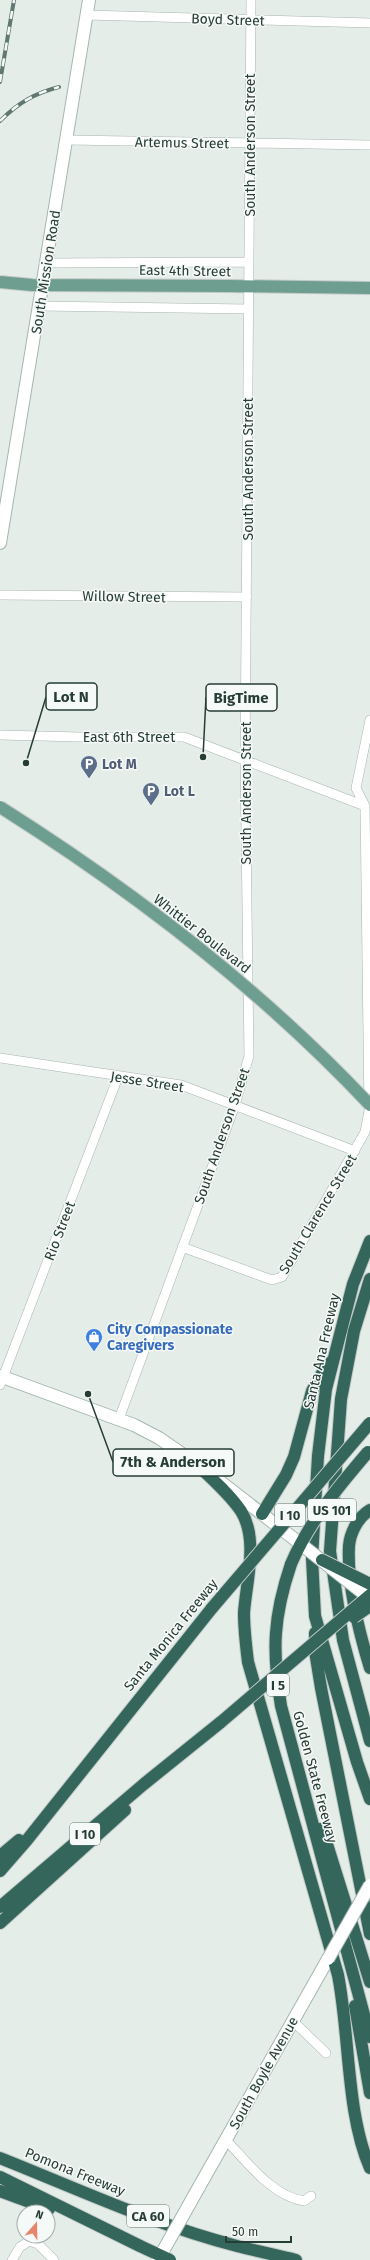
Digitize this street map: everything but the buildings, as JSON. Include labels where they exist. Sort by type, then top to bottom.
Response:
[{"type":"highway","name":"Santa Ana Freeway","points":[[370,1241],[353,1284],[326,1389],[318,1456],[312,1558],[316,1616],[357,1762],[370,1799]]},
{"type":"highway","name":"Santa Ana Freeway","points":[[370,1279],[354,1331],[341,1399],[330,1551],[343,1640],[370,1741]]},
{"type":"highway","points":[[262,1514],[286,1475],[294,1457],[312,1391],[336,1350]]},
{"type":"highway","name":"Santa Monica Freeway","points":[[0,1871],[212,1608],[370,1423]]},
{"type":"highway","name":"Golden State Freeway","points":[[369,1451],[324,1507],[308,1530],[291,1564],[276,1624],[274,1664],[281,1706],[370,2037]]},
{"type":"highway","points":[[192,1460],[230,1497],[242,1512],[247,1526],[250,1569],[244,1631],[248,1662],[338,1975],[344,2004],[358,2134],[370,2168]]},
{"type":"highway","points":[[370,1510],[358,1521],[352,1531],[349,1545],[353,1594],[370,1668]]},
{"type":"highway","points":[[322,1560],[368,1593]]},
{"type":"highway","name":"I 10","points":[[0,1907],[144,1784],[222,1722],[302,1654],[368,1593]]},
{"type":"highway","points":[[302,1654],[370,1606]]},
{"type":"highway","points":[[316,1616],[315,1651],[321,1688],[370,1934]]},
{"type":"highway","points":[[0,1923],[150,1788],[171,1763]]},
{"type":"highway","points":[[0,1856],[23,1836],[74,1780]]},
{"type":"highway","points":[[308,1804],[326,1841],[370,1982]]},
{"type":"highway","points":[[358,1873],[370,1898]]},
{"type":"highway","points":[[354,1975],[352,1991],[370,2093]]},
{"type":"highway","name":"Pomona Freeway","points":[[2,2158],[46,2178],[188,2231],[236,2246],[296,2260]]},
{"type":"highway","points":[[0,2177],[101,2229]]},
{"type":"highway","points":[[0,2191],[101,2229]]},
{"type":"highway","name":"CA 60","points":[[101,2229],[170,2260]]},
{"type":"main road","name":"South Mission Road","points":[[0,543],[89,0]]},
{"type":"main road","name":"East 4th Street","points":[[0,282],[32,285],[370,288]]},
{"type":"main road","name":"Whittier Boulevard","points":[[0,807],[63,848],[181,935],[265,1004],[370,1105]]},
{"type":"main road","points":[[1,1379],[119,1419],[159,1438],[192,1460],[322,1560]]},
{"type":"main road","name":"South Boyle Avenue","points":[[158,2260],[370,1885]]},
{"type":"street","name":"South Anderson Street","points":[[119,1419],[235,1105],[249,1056],[245,759],[250,287],[251,0]]},
{"type":"street","name":"Boyd Street","points":[[87,15],[251,21],[370,22]]},
{"type":"street","name":"Artemus Street","points":[[67,140],[370,145]]},
{"type":"street","name":"East 4th Street","points":[[47,263],[249,262]]},
{"type":"street","points":[[40,306],[249,309]]},
{"type":"street","name":"Willow Street","points":[[0,595],[247,597]]},
{"type":"street","name":"South Clarence Street","points":[[182,1247],[272,1280],[282,1277],[365,1132],[369,1111],[366,806],[356,788],[370,720]]},
{"type":"street","name":"East 6th Street","points":[[0,735],[184,737],[366,806]]},
{"type":"street","name":"Jesse Street","points":[[0,1058],[118,1077],[181,1085],[355,1151]]},
{"type":"street","name":"Rio Street","points":[[1,1379],[118,1077]]},
{"type":"street","points":[[293,2021],[326,2053]]},
{"type":"street","points":[[226,2140],[260,2175],[285,2195],[304,2201],[311,2196]]},
{"type":"street","points":[[12,2260],[20,2247],[29,2242],[38,2244],[54,2260]]},
{"type":"railway","points":[[0,82],[14,0]]},
{"type":"railway","points":[[0,121],[20,104],[42,92],[59,87]]},
{"type":"place","name":"BigTime","points":[[203,757]]},
{"type":"place","name":"Lot N","points":[[26,763]]},
{"type":"place","name":"Lot M","points":[[89,779]]},
{"type":"place","name":"Lot L","points":[[151,806]]},
{"type":"place","name":"City Compassionate Caregivers","points":[[94,1352]]},
{"type":"place","name":"7th & Anderson","points":[[88,1394]]}]
